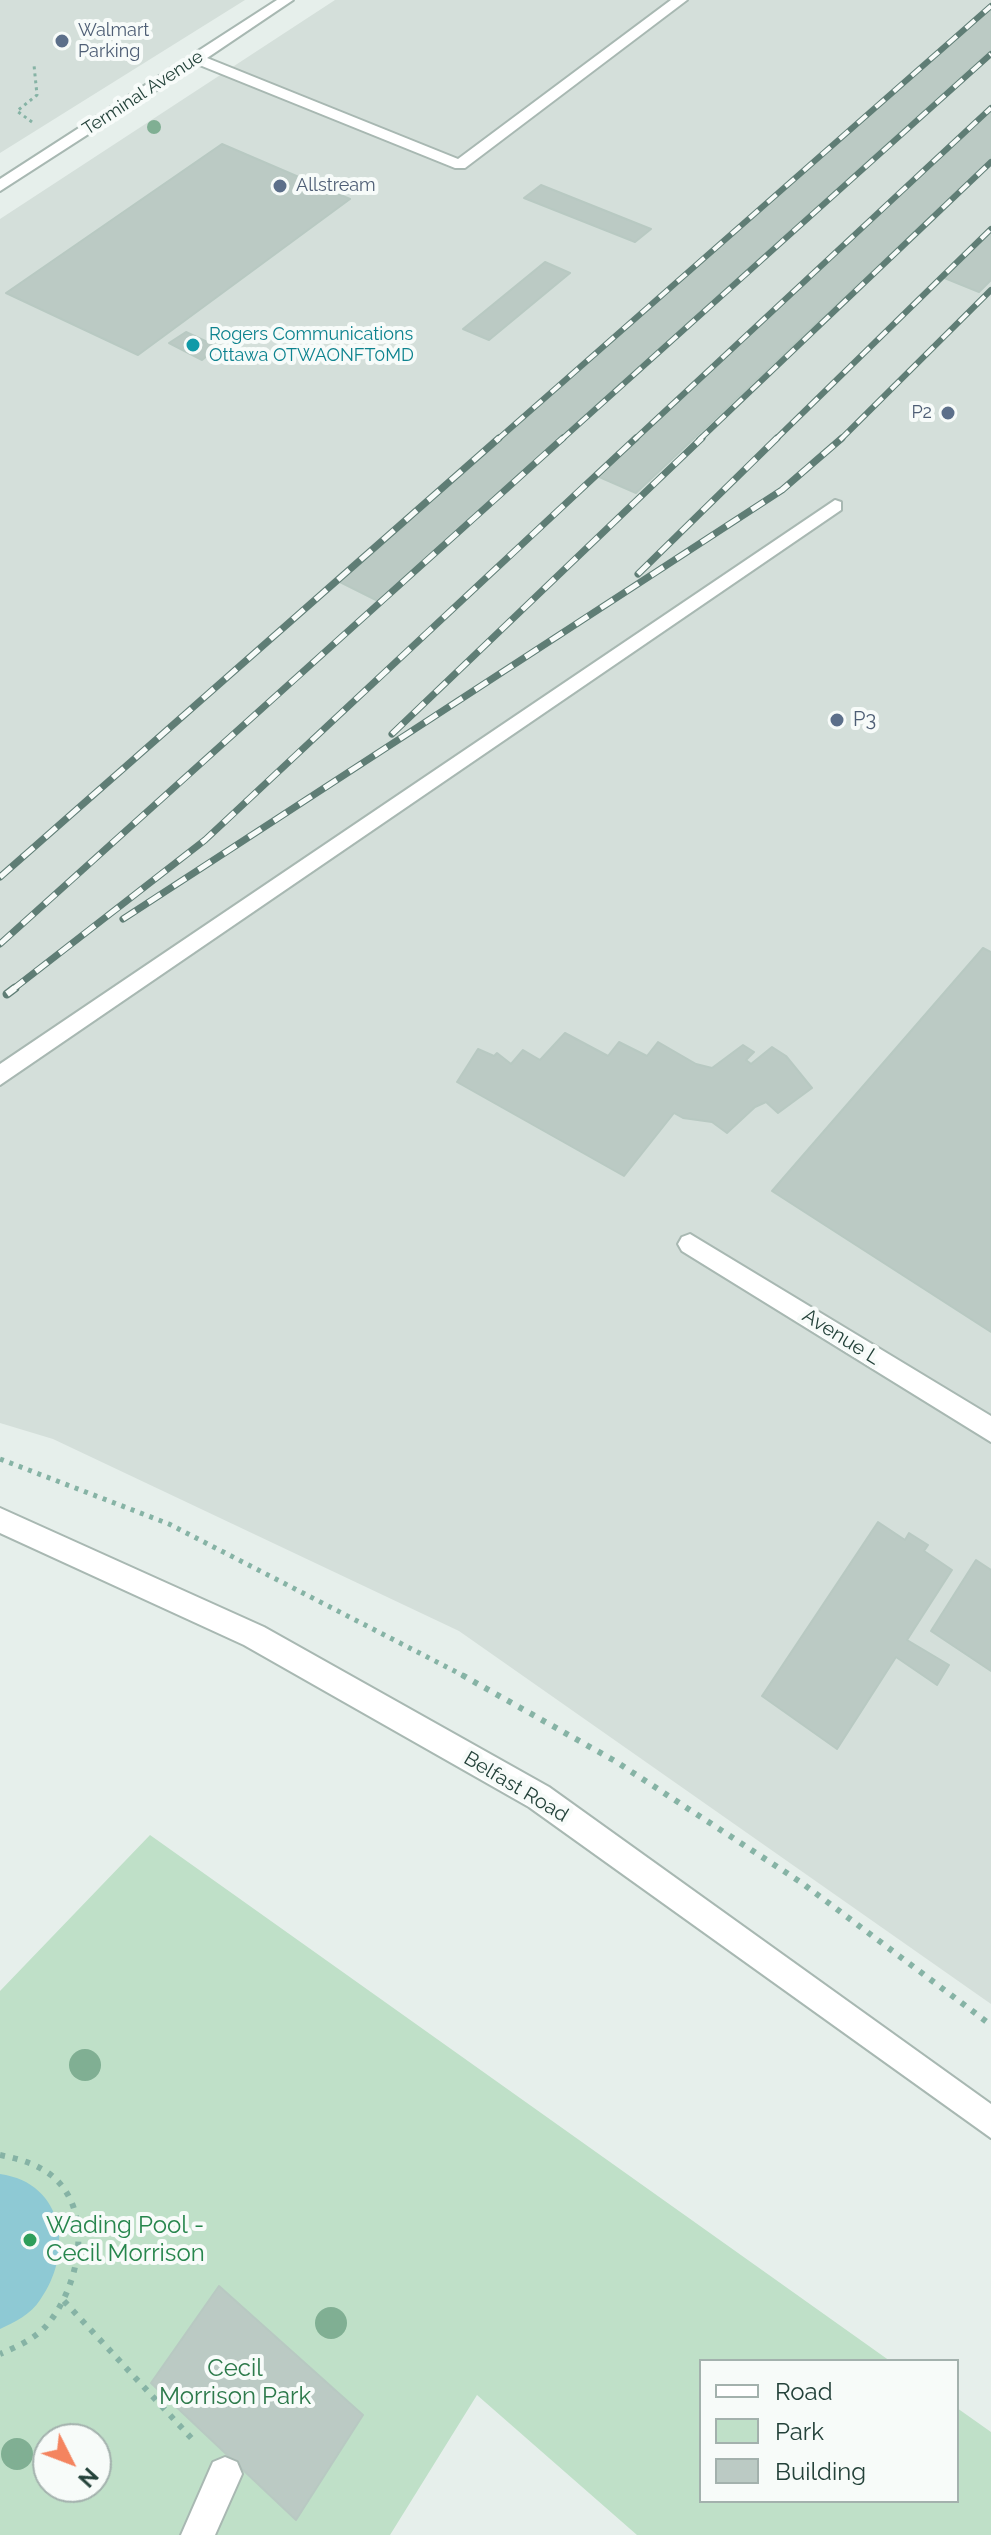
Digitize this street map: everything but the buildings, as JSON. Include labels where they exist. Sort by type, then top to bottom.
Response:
[{"type":"street","name":"Terminal Avenue","points":[[0,186],[286,0]]},
{"type":"street","points":[[195,58],[460,165],[680,0]]},
{"type":"street","points":[[0,167],[18,175]]},
{"type":"street","points":[[0,1076],[835,506]]},
{"type":"street","name":"Avenue L","points":[[690,1244],[991,1430]]},
{"type":"street","name":"Belfast Road","points":[[0,1520],[254,1636],[539,1797],[991,2123]]},
{"type":"street","points":[[198,2535],[225,2474]]},
{"type":"path","points":[[33,122],[17,111],[37,95],[34,65]]},
{"type":"path","points":[[0,1459],[169,1524],[457,1672],[602,1754],[802,1883],[991,2025]]},
{"type":"path","points":[[0,2155],[30,2160],[54,2176],[72,2200],[79,2233],[77,2267],[64,2301],[45,2326],[22,2345],[0,2354]]},
{"type":"path","points":[[64,2301],[225,2474]]},
{"type":"shaded area","points":[[0,0],[245,0],[0,153]]},
{"type":"shaded area","points":[[335,0],[991,0],[991,2004],[459,1631],[53,1439],[0,1423],[0,219]]},
{"type":"green space","name":"Cecil Morrison Park","points":[[150,1835],[887,2359],[699,2359],[699,2503],[959,2503],[959,2409],[991,2432],[991,2535],[637,2535],[477,2395],[390,2535],[0,2535],[0,1991]]},
{"type":"water","name":"Wading Pool - Cecil Morrison","points":[[0,2174],[22,2180],[38,2191],[50,2205],[57,2223],[59,2242],[51,2281],[40,2300],[27,2313],[0,2329]]},
{"type":"railway","points":[[497,440],[991,6]]},
{"type":"railway","points":[[561,440],[991,54]]},
{"type":"railway","points":[[634,440],[991,108]]},
{"type":"railway","points":[[699,440],[991,162]]},
{"type":"railway","points":[[775,440],[991,229]]},
{"type":"railway","points":[[840,440],[991,290]]},
{"type":"railway","points":[[0,877],[499,438]]},
{"type":"railway","points":[[0,944],[563,438]]},
{"type":"railway","points":[[12,990],[205,840],[636,438]]},
{"type":"railway","points":[[392,734],[702,438]]},
{"type":"railway","points":[[638,574],[777,438]]},
{"type":"railway","points":[[123,919],[782,490],[842,438]]},
{"type":"railway","points":[[7,994],[15,988]]},
{"type":"place","name":"Walmart Parking","points":[[62,41]]},
{"type":"place","name":"Allstream","points":[[280,186]]},
{"type":"place","name":"Rogers Communications Ottawa OTWAONFT0MD","points":[[193,345]]},
{"type":"place","name":"P2","points":[[948,413]]},
{"type":"place","name":"P3","points":[[837,720]]},
{"type":"place","name":"Wading Pool - Cecil Morrison","points":[[30,2240]]}]
